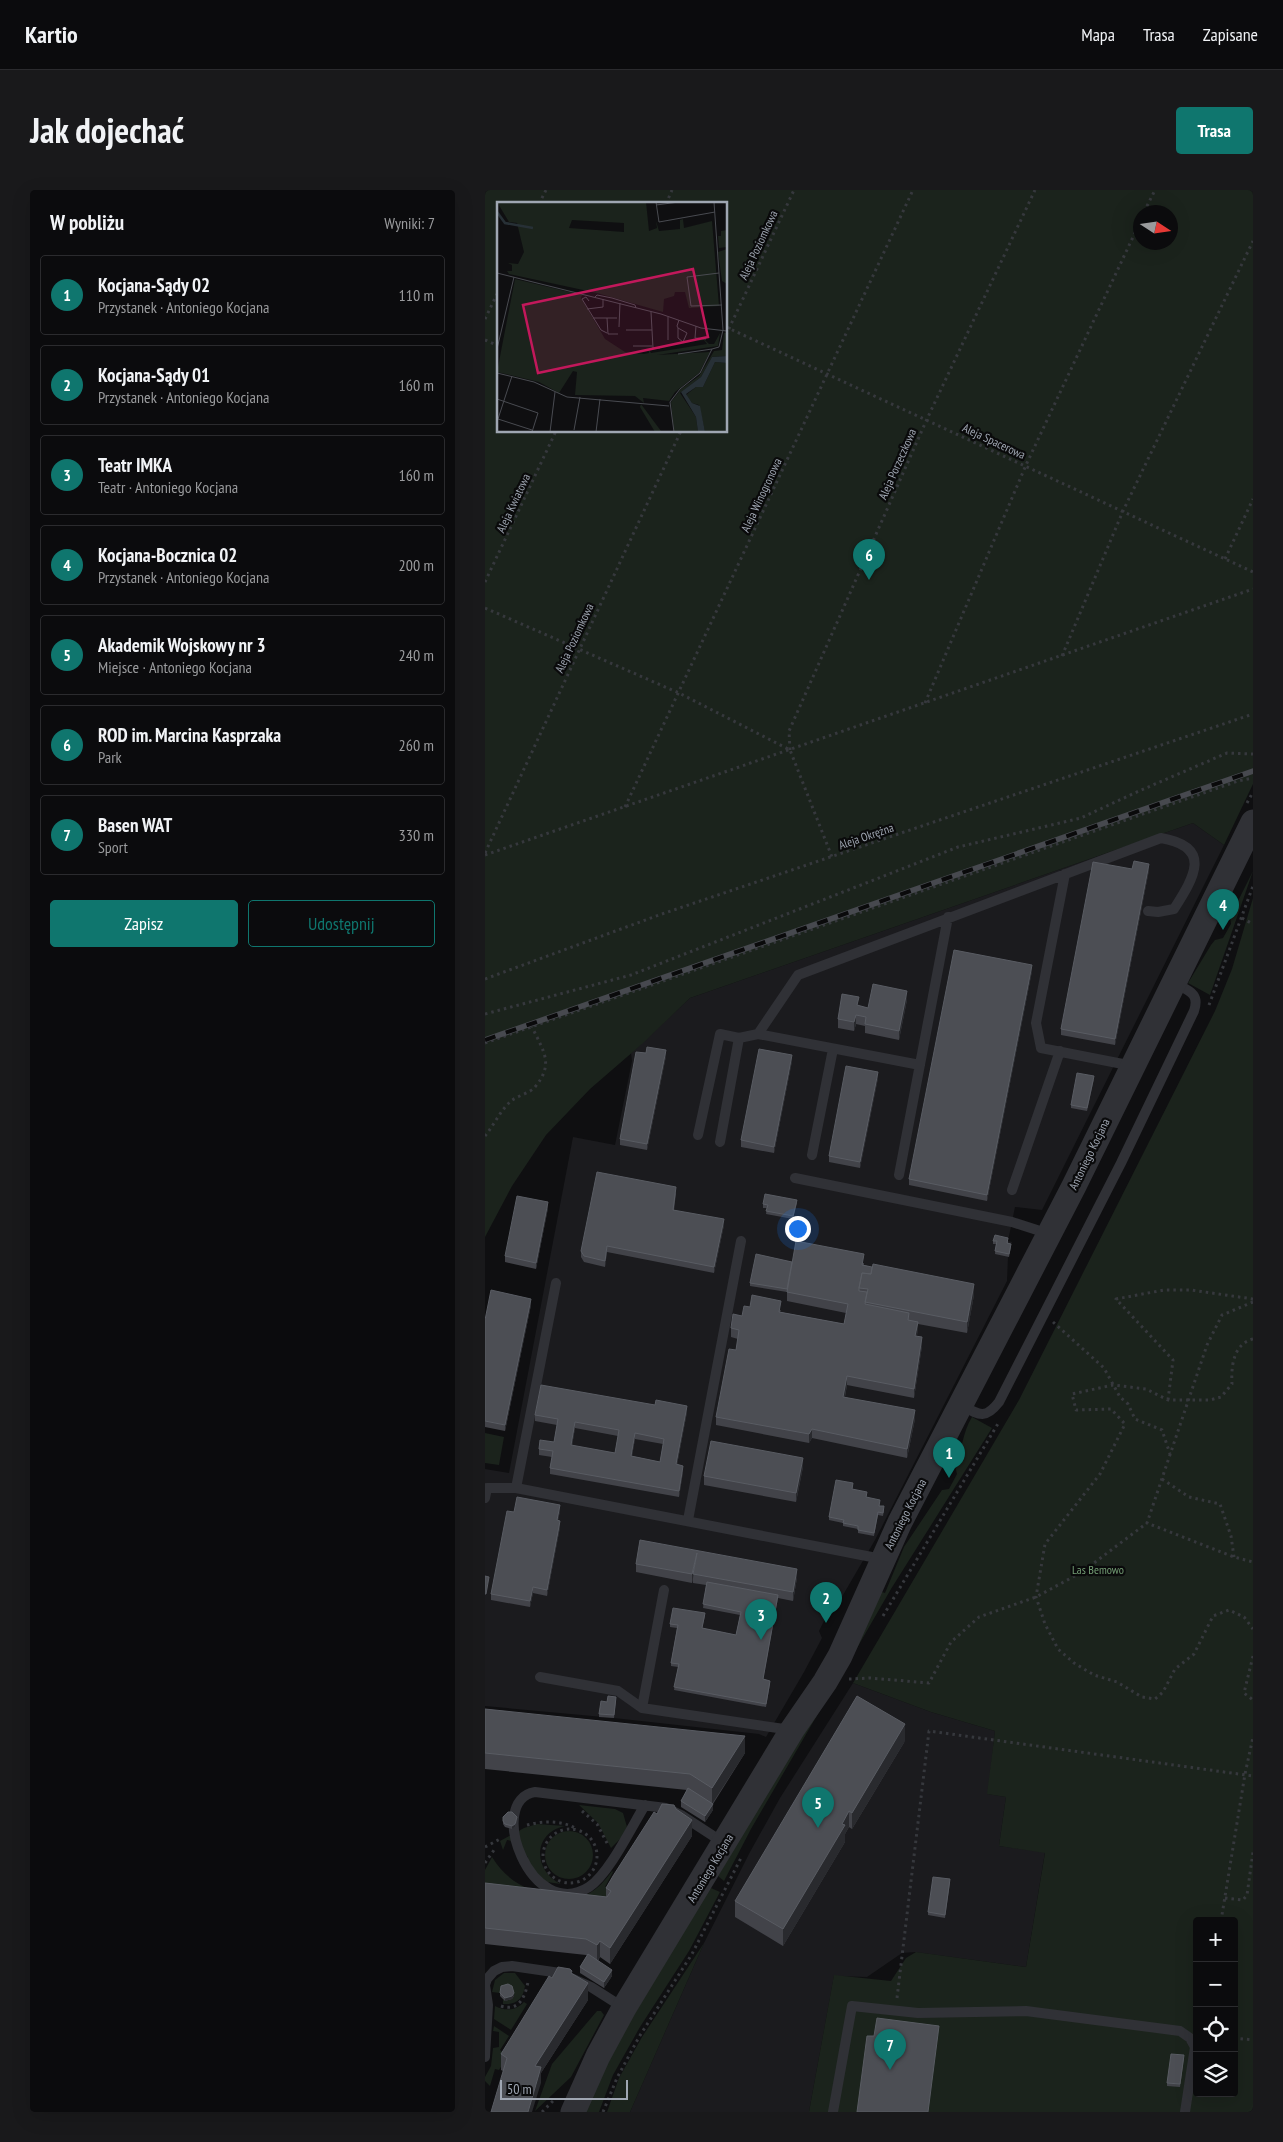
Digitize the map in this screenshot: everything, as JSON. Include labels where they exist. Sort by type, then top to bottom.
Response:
[{"type":"street","name":"Antoniego Kocjana","points":[[573,2112],[598,2056],[624,2008],[734,1849],[792,1730],[825,1682],[840,1656],[882,1559],[1048,1236],[1253,822]]},
{"type":"lane","points":[[758,1034],[799,975],[948,917],[1161,838],[1176,841],[1185,846],[1193,856],[1195,870],[1191,881],[1173,909],[1158,912],[1149,911]]},
{"type":"lane","points":[[1065,874],[1036,1023],[1041,1048],[1133,1066]]},
{"type":"lane","points":[[899,1175],[948,917]]},
{"type":"lane","points":[[961,1405],[976,1414],[985,1415],[992,1411],[999,1402],[1116,1172],[1197,1003],[1191,992],[1173,983]]},
{"type":"lane","points":[[698,1135],[720,1034],[739,1038],[758,1034],[920,1065]]},
{"type":"lane","points":[[720,1142],[739,1038]]},
{"type":"lane","points":[[812,1155],[833,1049]]},
{"type":"lane","points":[[1012,1190],[1059,1051]]},
{"type":"lane","points":[[795,1178],[1012,1222],[1037,1230],[1048,1236]]},
{"type":"lane","points":[[687,1520],[741,1241]]},
{"type":"lane","points":[[516,1488],[556,1283]]},
{"type":"lane","points":[[485,1498],[487,1488],[516,1488],[882,1559]]},
{"type":"lane","points":[[643,1708],[664,1590]]},
{"type":"lane","points":[[539,1677],[618,1691],[643,1708],[792,1730]]},
{"type":"lane","points":[[513,1795],[535,1792],[666,1808],[681,1815],[734,1849]]},
{"type":"lane","points":[[521,1876],[544,1890],[559,1894],[576,1893],[591,1886],[614,1857],[645,1805]]},
{"type":"lane","points":[[485,2057],[488,2005],[485,1985],[487,1979],[494,1971],[502,1967],[530,1969],[568,1976],[591,1987],[624,2008]]},
{"type":"lane","points":[[833,2112],[852,2006],[896,2011],[943,2013],[1026,2011],[1180,2032],[1190,2038],[1195,2047],[1185,2112]]},
{"type":"path","points":[[540,202],[546,190]]},
{"type":"path","points":[[667,202],[672,190]]},
{"type":"path","name":"Aleja Poziomkowa","points":[[728,328],[794,190]]},
{"type":"path","name":"Aleja Winogronowa","points":[[625,808],[913,190]]},
{"type":"path","name":"Aleja Porzeczkowa","points":[[790,750],[789,731],[927,419],[1035,190]]},
{"type":"path","points":[[1148,205],[1155,190]]},
{"type":"path","points":[[925,703],[1027,465],[1133,237]]},
{"type":"path","points":[[1063,656],[1123,510],[1253,241]]},
{"type":"path","points":[[485,319],[497,294]]},
{"type":"path","name":"Aleja Spacerowa","points":[[728,328],[1027,465],[1253,572]]},
{"type":"path","points":[[485,340],[497,345]]},
{"type":"path","name":"Aleja Kwiatowa","points":[[485,582],[556,432]]},
{"type":"path","name":"Aleja Poziomkowa","points":[[485,854],[681,432]]},
{"type":"path","points":[[1225,558],[1253,499]]},
{"type":"path","points":[[485,854],[625,808],[1253,589]]},
{"type":"path","points":[[485,608],[679,693],[790,750],[832,857]]},
{"type":"path","name":"Aleja Okrężna","points":[[485,978],[659,915],[1253,714]]},
{"type":"path","points":[[485,1014],[631,975],[958,847],[1081,818],[1227,754],[1253,754]]},
{"type":"path","points":[[485,1044],[1082,834],[1238,781],[1253,778]]},
{"type":"path","points":[[1208,1008],[1253,886]]},
{"type":"path","points":[[1242,918],[1253,924]]},
{"type":"path","points":[[485,1136],[503,1109],[521,1094],[534,1088],[543,1076],[547,1060],[532,1027]]},
{"type":"path","points":[[1169,1400],[1173,1360],[1116,1299],[1164,1290],[1191,1290],[1253,1300]]},
{"type":"path","points":[[849,1671],[844,1680],[871,1678],[929,1683],[951,1642],[979,1617],[1036,1597],[1082,1572],[1147,1523],[1207,1345],[1222,1315],[1253,1300]]},
{"type":"path","points":[[1047,1329],[1051,1320],[1104,1368],[1120,1396],[1128,1404],[1135,1420],[1162,1430],[1170,1454]]},
{"type":"path","points":[[1253,1339],[1249,1340],[1235,1354],[1231,1366],[1231,1384],[1221,1397],[1189,1401],[1169,1400],[1147,1389],[1113,1385],[1072,1394],[1076,1410],[1111,1409],[1125,1424],[1099,1474],[1045,1544],[1036,1597],[1045,1624],[1058,1649],[1074,1663],[1094,1675],[1117,1682],[1142,1698],[1155,1699],[1163,1692],[1175,1669],[1194,1654],[1213,1616],[1229,1610],[1244,1617],[1253,1629]]},
{"type":"path","points":[[878,1623],[1004,1413]]},
{"type":"path","points":[[1161,1479],[1189,1496],[1220,1504],[1231,1536],[1234,1557]]},
{"type":"path","points":[[1147,1523],[1234,1557],[1253,1562]]},
{"type":"path","points":[[1253,1656],[1245,1693],[1253,1700]]},
{"type":"path","points":[[896,2011],[929,1731],[1253,1776]]},
{"type":"path","points":[[1222,1917],[1245,1774],[1253,1737]]},
{"type":"path","points":[[567,1796],[597,1824],[614,1857]]},
{"type":"path","points":[[518,1829],[535,1822],[560,1823],[577,1830],[591,1839],[595,1847],[596,1864],[586,1878],[570,1883],[562,1882],[548,1873],[544,1865],[543,1848],[547,1840],[561,1830],[577,1830]]},
{"type":"path","points":[[485,1847],[507,1835]]},
{"type":"path","points":[[603,2112],[617,2078],[639,2037],[692,1954],[734,1849]]},
{"type":"path","points":[[485,1863],[494,1850]]},
{"type":"path","points":[[1225,1898],[1243,1900],[1247,1895],[1253,1852]]},
{"type":"path","points":[[488,2005],[495,2003],[506,2007],[513,2007],[521,2002],[526,1990],[530,1969]]},
{"type":"path","points":[[1238,2038],[1253,2040]]},
{"type":"shaded area","points":[[1193,823],[1224,845],[1042,1210],[1015,1207],[1008,1241],[1012,1242],[1008,1257],[1007,1281],[875,1540],[832,1614],[827,1615],[819,1631],[822,1638],[766,1737],[759,1734],[614,1718],[485,1706],[485,1469],[509,1473],[573,1137],[615,1145],[632,1061],[631,1053],[690,998]]},
{"type":"shaded area","points":[[853,1683],[931,1712],[995,1731],[988,1794],[1006,1797],[999,1846],[1045,1852],[1026,1967],[915,1952],[902,1953],[867,1977],[834,1976],[809,2112],[630,2112],[704,1943],[750,1852],[780,1798]]},
{"type":"green space","points":[[485,190],[1253,190],[1253,784],[1224,845],[1193,823],[690,998],[642,1044],[590,1089],[546,1135],[512,1186],[485,1237]]},
{"type":"green space","points":[[1253,871],[1210,995],[1188,983],[1211,945],[1215,940],[1223,938],[1231,924],[1230,917]]},
{"type":"green space","name":"Las Bemowo","points":[[1253,898],[1253,2112],[809,2112],[834,1975],[891,1981],[906,1958],[916,1952],[1026,1967],[1045,1853],[999,1846],[1006,1797],[987,1794],[995,1731],[931,1712],[853,1683],[1019,1400],[1215,1011],[1232,969]]},
{"type":"green space","points":[[972,1417],[992,1428],[891,1589],[846,1667],[879,1591],[885,1593],[904,1547],[942,1490],[949,1489],[957,1474],[955,1466]]},
{"type":"green space","points":[[485,1433],[504,1437],[499,1465],[485,1463]]},
{"type":"green space","points":[[830,1693],[751,1829],[724,1881],[718,1876],[802,1733]]},
{"type":"green space","points":[[579,1805],[615,1809],[623,1813],[627,1827],[622,1837],[611,1848],[598,1823]]},
{"type":"green space","points":[[537,1824],[565,1826],[554,1830],[547,1836],[542,1844],[540,1853],[541,1862],[545,1870],[561,1884],[547,1882],[524,1870],[528,1857],[518,1847],[512,1845],[512,1841],[507,1840],[503,1850],[500,1841],[524,1828]]},
{"type":"green space","points":[[564,1831],[574,1831],[583,1835],[589,1841],[592,1846],[592,1864],[583,1875],[574,1879],[564,1879],[555,1875],[549,1869],[545,1860],[545,1850],[549,1841],[555,1835]]},
{"type":"green space","points":[[492,1857],[506,1874],[521,1885],[539,1892],[572,1898],[577,1898],[594,1890],[612,1871],[605,1887],[614,1893],[602,1912],[485,1900],[485,1870]]},
{"type":"green space","points":[[711,1888],[720,1892],[689,1951],[640,2027],[613,2075],[599,2112],[582,2112],[600,2072],[708,1890]]},
{"type":"green space","points":[[704,1943],[630,2112],[607,2112],[619,2078],[642,2037]]},
{"type":"green space","points":[[504,1973],[515,1973],[525,1986],[521,1998],[512,2003],[503,2004],[503,2000],[512,1999],[514,1992],[512,1989],[501,1989],[500,1993],[492,1992],[495,1980]]},
{"type":"green space","points":[[524,2002],[527,2004],[511,2030],[494,2019],[495,2006],[510,2009]]},
{"type":"green space","points":[[597,2011],[601,2011],[604,2015],[571,2077],[535,2111],[552,2064]]},
{"type":"green space","points":[[494,2026],[509,2036],[500,2050],[508,2056],[499,2070],[495,2069],[490,2086],[485,2081],[485,2077],[491,2066],[493,2048],[499,2047],[499,2032],[493,2031]]},
{"type":"building","points":[[1134,861],[1149,864],[1115,1039],[1061,1029],[1093,862],[1132,869]]},
{"type":"building","points":[[954,950],[1032,965],[987,1195],[909,1179]]},
{"type":"building","points":[[873,984],[907,991],[899,1031],[865,1024],[866,1017],[856,1015],[854,1022],[838,1019],[842,994],[859,997],[857,1005],[868,1008]]},
{"type":"building","points":[[647,1047],[666,1050],[647,1144],[620,1139],[636,1052],[646,1053]]},
{"type":"building","points":[[759,1049],[792,1055],[774,1147],[741,1140]]},
{"type":"building","points":[[846,1066],[878,1072],[860,1162],[829,1156]]},
{"type":"building","points":[[1077,1073],[1094,1076],[1087,1108],[1071,1105]]},
{"type":"building","points":[[597,1172],[676,1187],[673,1210],[724,1219],[714,1267],[607,1246],[605,1261],[584,1256],[581,1251]]},
{"type":"building","points":[[765,1194],[797,1200],[793,1216],[766,1211],[768,1205],[763,1204]]},
{"type":"building","points":[[517,1196],[548,1202],[536,1263],[505,1256]]},
{"type":"building","points":[[995,1235],[1008,1238],[1007,1243],[1011,1244],[1009,1254],[995,1251],[997,1241],[993,1241]]},
{"type":"building","points":[[796,1241],[864,1254],[862,1265],[872,1267],[871,1274],[862,1273],[859,1288],[859,1291],[867,1292],[865,1304],[909,1313],[908,1320],[918,1322],[915,1336],[922,1337],[914,1389],[847,1376],[843,1397],[915,1410],[907,1449],[812,1429],[809,1434],[716,1417],[729,1349],[736,1350],[739,1330],[731,1328],[733,1314],[742,1316],[744,1306],[750,1307],[752,1295],[781,1301],[779,1312],[844,1324],[848,1304],[787,1292]]},
{"type":"building","points":[[756,1254],[792,1262],[787,1289],[750,1283]]},
{"type":"building","points":[[873,1264],[974,1284],[967,1322],[865,1302],[868,1289],[859,1288],[862,1273],[871,1274]]},
{"type":"building","points":[[491,1290],[531,1299],[505,1425],[485,1421],[485,1320]]},
{"type":"building","points":[[541,1385],[655,1405],[656,1400],[687,1406],[676,1464],[683,1466],[679,1491],[550,1468],[553,1451],[539,1449],[540,1440],[554,1442],[558,1419],[535,1415]],"holes":[[[575,1422],[619,1430],[615,1453],[571,1445]],[[635,1433],[664,1439],[660,1462],[631,1456]]]},
{"type":"building","points":[[711,1441],[803,1458],[796,1493],[704,1476]]},
{"type":"building","points":[[836,1480],[853,1483],[852,1489],[867,1492],[866,1497],[880,1500],[879,1506],[884,1506],[883,1513],[878,1512],[874,1533],[858,1530],[858,1526],[843,1523],[844,1520],[829,1517]]},
{"type":"building","points":[[517,1497],[560,1505],[557,1520],[560,1521],[547,1590],[533,1587],[530,1601],[491,1594],[507,1511],[514,1512]]},
{"type":"building","points":[[640,1540],[797,1569],[793,1592],[693,1574],[697,1553],[692,1574],[636,1564]]},
{"type":"building","points":[[485,1576],[489,1577],[486,1594],[485,1594]]},
{"type":"building","points":[[707,1582],[778,1595],[763,1679],[770,1681],[766,1704],[674,1687],[679,1664],[671,1663],[678,1625],[670,1624],[673,1608],[705,1613],[702,1628],[736,1635],[741,1612],[703,1604]]},
{"type":"building","points":[[608,1696],[616,1697],[614,1715],[599,1714],[601,1701],[607,1702]]},
{"type":"building","points":[[857,1696],[905,1724],[852,1813],[849,1811],[842,1824],[845,1825],[783,1929],[735,1901]]},
{"type":"building","points":[[485,1709],[745,1736],[712,1788],[690,1774],[485,1753]]},
{"type":"building","points":[[688,1788],[713,1804],[705,1816],[681,1801]]},
{"type":"building","points":[[662,1804],[674,1805],[676,1809],[692,1820],[610,1948],[600,1941],[597,1945],[586,1939],[485,1928],[485,1883],[607,1897],[611,1891],[606,1888],[613,1876],[654,1812],[657,1814]]},
{"type":"building","points":[[508,1812],[512,1812],[517,1817],[515,1824],[512,1826],[505,1824],[503,1821],[503,1817]]},
{"type":"building","points":[[933,1877],[950,1879],[945,1915],[928,1912]]},
{"type":"building","points":[[588,1954],[612,1970],[604,1982],[580,1967]]},
{"type":"building","points":[[558,1967],[570,1969],[571,1973],[588,1983],[535,2066],[541,2067],[528,2112],[491,2112],[507,2058],[501,2054],[549,1976],[552,1978]]},
{"type":"building","points":[[508,1984],[512,1986],[514,1993],[512,1996],[505,1998],[500,1993],[501,1986]]},
{"type":"building","points":[[877,2018],[939,2026],[928,2112],[857,2112],[867,2036],[874,2036]]},
{"type":"building","points":[[1171,2054],[1184,2055],[1180,2084],[1167,2083]]},
{"type":"railway","points":[[485,1040],[1253,771]]},
{"type":"place","name":"ROD im. Marcina Kasprzaka","points":[[869,580]]},
{"type":"place","name":"Kocjana-Bocznica 02","points":[[1223,930]]},
{"type":"place","name":"Kocjana-Sądy 02","points":[[949,1478]]},
{"type":"place","name":"Kocjana-Sądy 01","points":[[826,1623]]},
{"type":"place","name":"Teatr IMKA","points":[[761,1640]]},
{"type":"place","name":"Akademik Wojskowy nr 3","points":[[818,1828]]},
{"type":"place","name":"Basen WAT","points":[[890,2070]]}]
